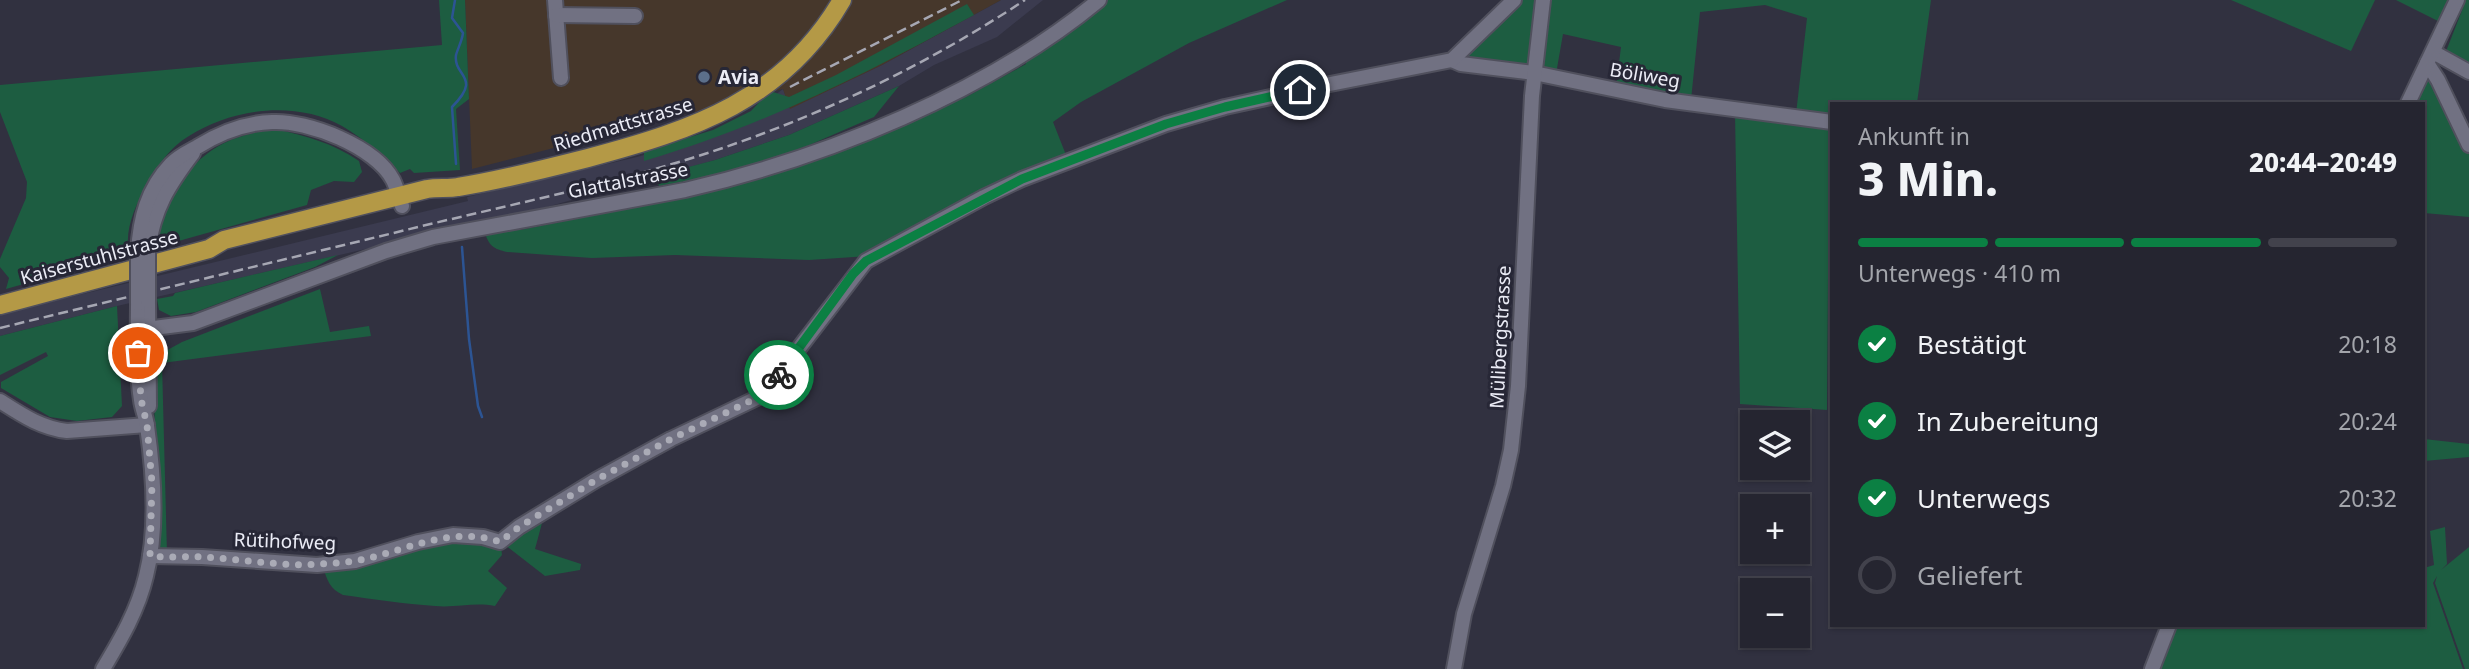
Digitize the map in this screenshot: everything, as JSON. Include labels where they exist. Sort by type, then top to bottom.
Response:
[{"type":"main road","name":"Riedmattstrasse","points":[[400,200],[439,186],[454,188],[503,179],[648,142],[696,126],[767,86],[796,61],[816,39],[842,0]]},
{"type":"main road","name":"Kaiserstuhlstrasse","points":[[0,305],[209,249],[223,240],[400,200]]},
{"type":"street","name":"Glattalstrasse","points":[[143,330],[193,323],[386,251],[433,237],[685,190],[725,181],[816,152],[966,86],[1016,59],[1099,0]]},
{"type":"street","points":[[1452,60],[1514,0]]},
{"type":"street","name":"Mülibergstrasse","points":[[1454,669],[1464,614],[1503,486],[1511,450],[1518,386],[1534,73],[1543,0]]},
{"type":"street","points":[[2408,102],[2458,0]]},
{"type":"street","points":[[561,78],[555,8],[635,16]]},
{"type":"street","points":[[2430,58],[2469,72]]},
{"type":"street","points":[[2430,58],[2469,145]]},
{"type":"street","name":"Böliweg","points":[[1452,60],[1461,64],[1534,73],[1665,100],[1830,122]]},
{"type":"street","name":"Rütihofweg","points":[[150,556],[317,565],[355,561],[418,542],[453,536],[483,537],[500,542],[519,527],[596,480],[671,439],[763,395],[866,261],[1022,179],[1166,124],[1225,107],[1452,60]]},
{"type":"street","points":[[103,669],[129,625],[139,600],[150,556],[152,483],[147,425],[141,399],[141,223],[152,192],[173,163],[223,132],[274,121],[326,132],[365,153],[390,176],[400,200]]},
{"type":"street","points":[[0,401],[40,425],[54,430],[147,425]]},
{"type":"street","points":[[2152,669],[2168,627]]},
{"type":"shaded area","points":[[465,0],[1001,0],[882,65],[790,109],[783,89],[472,169]]},
{"type":"shaded area","points":[[1001,0],[1043,0],[997,37],[934,65],[899,86],[789,135],[715,160],[543,208],[434,229],[370,248],[117,306],[0,336],[0,314],[468,201],[467,197],[637,157],[700,139],[743,120],[783,89],[790,108],[882,65]]},
{"type":"green space","points":[[439,0],[465,0],[469,99],[456,109],[460,170],[414,173],[410,169],[400,173],[358,136],[324,118],[305,113],[265,111],[225,119],[189,136],[164,159],[141,195],[134,212],[128,238],[130,254],[6,289],[9,278],[0,267],[0,259],[26,198],[27,182],[0,112],[0,85],[442,45]]},
{"type":"green space","points":[[1107,0],[1287,0],[1189,43],[1081,102],[1053,122],[1068,160],[869,256],[809,260],[675,255],[592,258],[507,252],[490,244],[485,233],[515,227],[520,230],[666,201],[729,185],[966,97],[1026,64],[1025,60],[1085,19]]},
{"type":"green space","points":[[1516,0],[1931,0],[1917,102],[1830,102],[1830,120],[1796,114],[1807,18],[1765,5],[1700,12],[1691,100],[1616,87],[1621,47],[1563,34],[1556,74],[1456,59]]},
{"type":"green space","points":[[2231,0],[2375,0],[2351,51]]},
{"type":"green space","points":[[2396,0],[2452,0],[2440,22]]},
{"type":"green space","points":[[2466,0],[2469,0],[2469,68],[2445,54]]},
{"type":"green space","points":[[967,4],[974,15],[853,78],[730,132],[644,161],[644,151],[713,130],[751,111],[770,91],[789,97],[836,75]]},
{"type":"green space","points":[[2428,76],[2447,106],[2469,153],[2469,217],[2425,213],[2425,102],[2414,102]]},
{"type":"green space","points":[[899,86],[874,117],[807,146],[730,173],[659,186],[655,176],[715,160],[789,135]]},
{"type":"green space","points":[[1735,113],[1830,126],[1827,410],[1740,404]]},
{"type":"green space","points":[[276,129],[309,137],[339,149],[359,161],[362,172],[354,182],[334,181],[311,190],[307,205],[175,242],[174,236],[157,244],[159,223],[166,203],[199,160],[233,139]]},
{"type":"green space","points":[[338,255],[315,267],[196,312],[171,316],[159,310],[157,299],[173,296],[175,293]]},
{"type":"green space","points":[[320,289],[330,332],[369,326],[371,336],[162,363],[167,554],[158,548],[153,358],[182,342]]},
{"type":"green space","points":[[117,306],[122,406],[112,417],[77,421],[50,417],[1,388],[1,382],[48,356],[46,352],[0,375],[0,336]]},
{"type":"green space","points":[[2425,439],[2469,444],[2469,457],[2425,461]]},
{"type":"green space","points":[[545,512],[535,549],[581,564],[580,570],[545,576],[505,545]]},
{"type":"green space","points":[[2445,527],[2447,564],[2441,570],[2469,547],[2469,669],[2465,669],[2435,583],[2437,576],[2433,583],[2463,669],[2156,669],[2171,627],[2425,627],[2425,568],[2434,565],[2430,531]]},
{"type":"green space","points":[[453,537],[501,546],[502,555],[488,571],[507,588],[495,606],[435,606],[343,595],[330,584],[323,567]]},
{"type":"waterway","points":[[455,0],[452,18],[463,33],[456,62],[466,83],[461,97],[452,107],[456,164]]},
{"type":"waterway","points":[[462,247],[469,339],[478,406],[482,417]]},
{"type":"railway","points":[[790,87],[962,0]]},
{"type":"railway","points":[[0,328],[590,186],[692,158],[779,127],[864,91],[946,48],[1025,0]]},
{"type":"way so far","points":[[138,353],[152,483],[150,556],[317,565],[355,561],[418,542],[453,536],[483,537],[500,542],[519,527],[596,480],[671,439],[763,395],[779,375]]},
{"type":"place","name":"Avia","points":[[704,77]]},
{"type":"route","points":[[779,375],[853,274],[866,261],[1022,179],[1166,124],[1300,90]]}]
